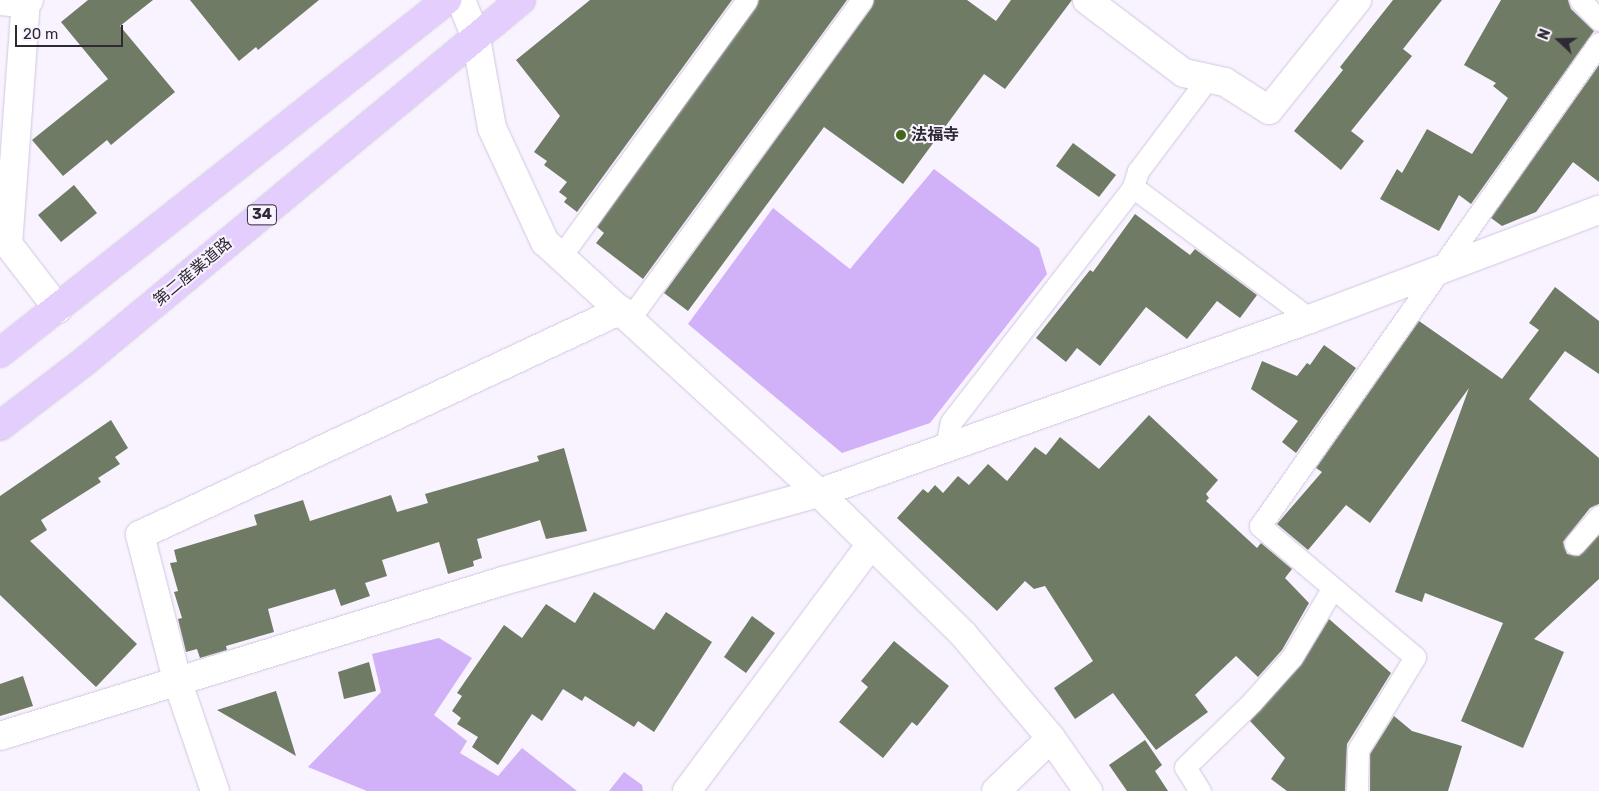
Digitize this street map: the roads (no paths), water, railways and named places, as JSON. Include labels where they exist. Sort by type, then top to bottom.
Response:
[{"type":"main road","points":[[0,353],[447,0]]},
{"type":"main road","name":"第二産業道路","points":[[0,426],[93,355],[521,0]]},
{"type":"street","points":[[461,0],[476,38],[492,128],[545,242],[626,314],[819,493],[963,634],[1051,738],[1088,791]]},
{"type":"street","points":[[1088,0],[1184,74],[1225,82],[1269,110],[1358,0]]},
{"type":"street","points":[[20,1],[8,244],[58,309]]},
{"type":"street","points":[[0,736],[503,581],[819,493],[1310,319],[1599,210]]},
{"type":"street","points":[[216,791],[177,680],[140,535],[626,314]]},
{"type":"street","points":[[687,791],[871,544]]},
{"type":"street","points":[[996,791],[1051,738]]},
{"type":"lane","points":[[561,256],[747,0]]},
{"type":"lane","points":[[626,314],[862,0]]},
{"type":"lane","points":[[1580,0],[1599,20]]},
{"type":"lane","points":[[1357,791],[1358,750],[1415,657],[1332,589],[1260,526],[1599,43]]},
{"type":"lane","points":[[946,447],[951,422],[1133,187],[1138,171],[1208,78]]},
{"type":"lane","points":[[1133,187],[1310,319]]},
{"type":"lane","points":[[1575,544],[1599,516]]},
{"type":"lane","points":[[1200,791],[1185,767],[1252,702],[1292,657],[1332,589]]},
{"type":"place","name":"法福寺","points":[[901,135]]}]
